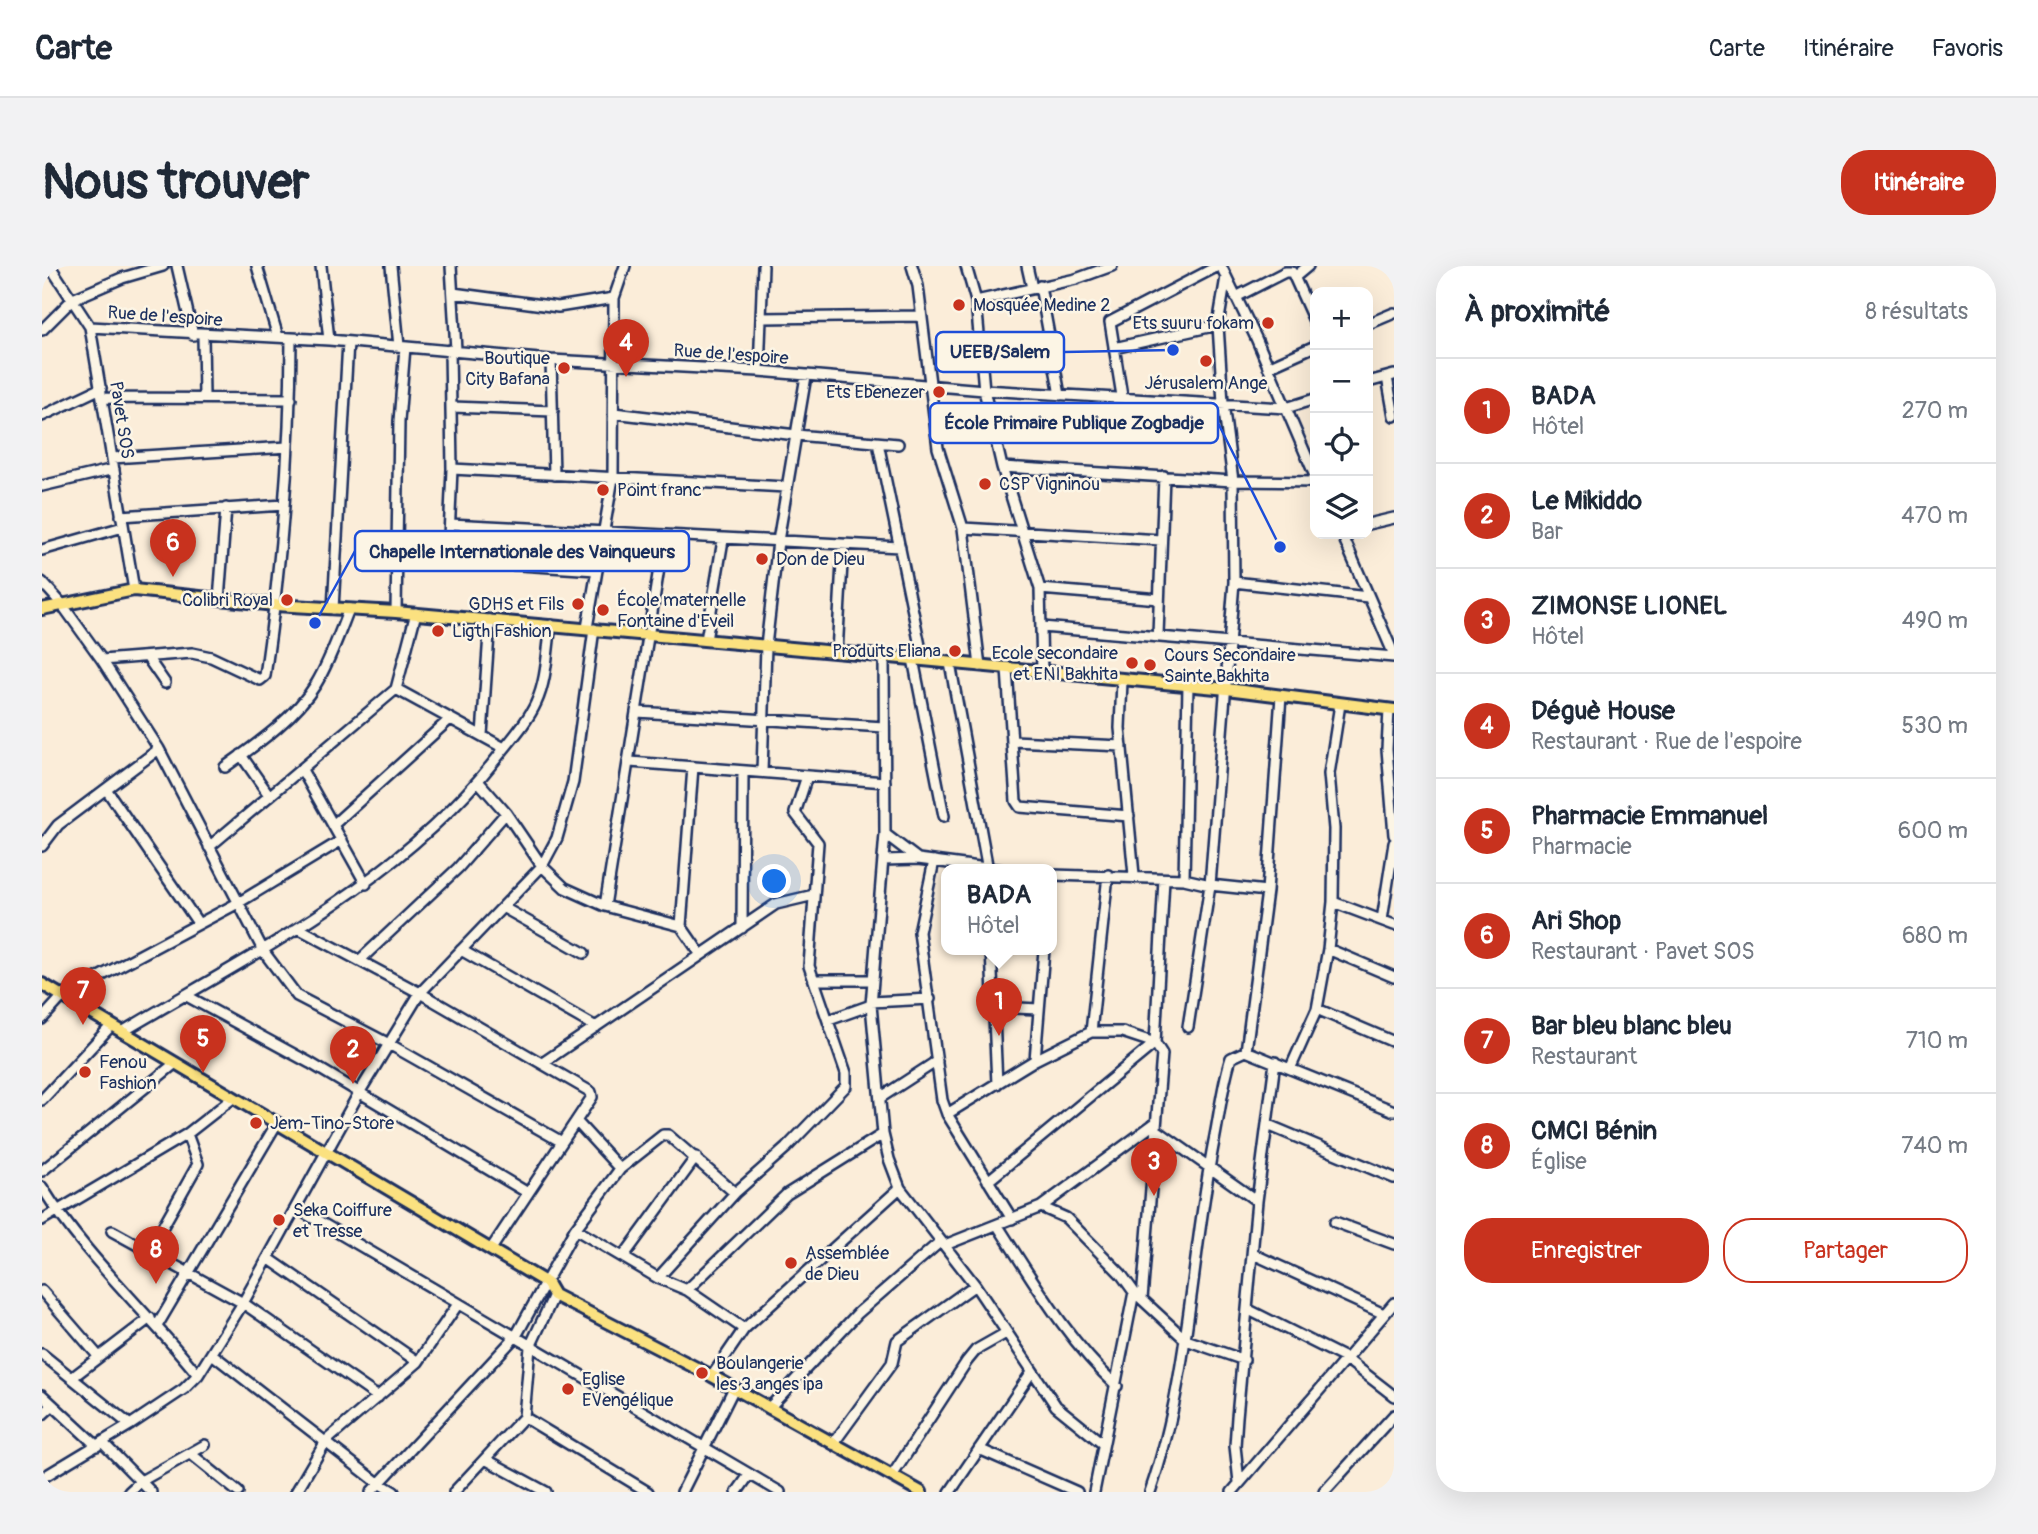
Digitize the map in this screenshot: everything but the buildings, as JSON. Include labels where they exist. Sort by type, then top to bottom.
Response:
[{"type":"main road","points":[[42,609],[134,590],[275,605],[396,611],[918,659],[1122,681],[1227,689],[1392,710]]},
{"type":"main road","points":[[42,984],[173,1065],[326,1151],[547,1283],[554,1295],[712,1376],[920,1492]]},
{"type":"street","name":"Pavet SOS","points":[[50,266],[90,327],[134,590]]},
{"type":"street","points":[[42,330],[73,299],[122,278],[163,266]]},
{"type":"street","points":[[177,266],[198,335],[204,397]]},
{"type":"street","points":[[257,266],[278,337]]},
{"type":"street","points":[[321,266],[329,340]]},
{"type":"street","points":[[391,266],[402,346],[396,611]]},
{"type":"street","points":[[448,559],[452,469],[451,266]]},
{"type":"street","points":[[42,1478],[130,1425],[184,1389],[198,1375],[243,1303],[359,1093],[420,993],[542,866],[557,838],[573,782],[596,570],[613,478],[614,298],[625,266]]},
{"type":"street","points":[[759,371],[763,266]]},
{"type":"street","points":[[912,266],[919,286],[920,316],[932,385],[940,458],[963,528],[980,666]]},
{"type":"street","points":[[966,266],[975,301],[984,390],[1002,467],[1040,589],[1042,671]]},
{"type":"street","points":[[1027,266],[1036,287],[1060,395]]},
{"type":"street","points":[[975,301],[1076,279],[1112,266]]},
{"type":"street","points":[[1122,397],[1108,326],[1111,321],[1219,266],[1236,297],[1310,464]]},
{"type":"street","points":[[1296,275],[1308,266]]},
{"type":"street","points":[[1236,297],[1285,272],[1296,275]]},
{"type":"street","points":[[1296,275],[1310,310]]},
{"type":"street","points":[[1188,1027],[1210,885],[1234,582],[1233,481],[1223,403],[1218,325],[1226,277]]},
{"type":"street","points":[[453,293],[558,307],[614,298]]},
{"type":"street","points":[[1373,322],[1394,313]]},
{"type":"street","points":[[762,318],[920,316]]},
{"type":"street","points":[[1114,348],[1218,325]]},
{"type":"street","name":"Rue de l'espoire","points":[[90,327],[198,335],[329,340],[551,360],[759,371],[984,390],[1286,408]]},
{"type":"street","points":[[102,660],[192,653],[211,657],[262,679],[275,605],[284,505],[291,400],[291,338]]},
{"type":"street","points":[[333,609],[348,342]]},
{"type":"street","points":[[1268,367],[1310,348]]},
{"type":"street","points":[[551,360],[554,475]]},
{"type":"street","points":[[762,772],[766,646],[786,487],[806,376]]},
{"type":"street","points":[[1373,381],[1390,376],[1394,416]]},
{"type":"street","points":[[42,416],[101,388]]},
{"type":"street","points":[[103,398],[291,400]]},
{"type":"street","points":[[1286,408],[1310,401]]},
{"type":"street","points":[[452,407],[552,411]]},
{"type":"street","points":[[614,412],[796,435],[898,444]]},
{"type":"street","points":[[878,443],[900,547],[944,816]]},
{"type":"street","points":[[112,458],[288,447]]},
{"type":"street","points":[[1002,467],[1233,481],[1310,482]]},
{"type":"street","points":[[42,486],[114,469]]},
{"type":"street","points":[[452,469],[786,487]]},
{"type":"street","points":[[1158,635],[1164,476]]},
{"type":"street","points":[[121,516],[284,505]]},
{"type":"street","points":[[219,600],[226,508]]},
{"type":"street","points":[[1373,523],[1394,518]]},
{"type":"street","points":[[450,524],[602,534],[900,547]]},
{"type":"street","points":[[42,550],[123,527]]},
{"type":"street","points":[[963,528],[1161,540]]},
{"type":"street","points":[[605,906],[630,762],[646,634],[664,537]]},
{"type":"street","points":[[1042,627],[1394,656],[1344,539]]},
{"type":"street","points":[[706,640],[723,540]]},
{"type":"street","points":[[837,653],[843,545]]},
{"type":"street","points":[[398,557],[596,570]]},
{"type":"street","points":[[42,582],[61,603],[102,660],[159,749],[264,952],[300,999],[389,1044],[562,1142]]},
{"type":"street","points":[[1234,582],[1368,597]]},
{"type":"street","points":[[1040,589],[1159,599]]},
{"type":"street","points":[[225,767],[286,719],[311,691],[349,610]]},
{"type":"street","points":[[209,847],[396,689],[416,613]]},
{"type":"street","points":[[482,736],[490,620]]},
{"type":"street","points":[[122,1032],[264,952],[366,884],[478,781],[537,702],[551,625]]},
{"type":"street","points":[[884,656],[885,834],[871,1004],[883,1135],[900,1188],[975,1285],[1031,1373],[1056,1406],[1103,1444]]},
{"type":"street","points":[[148,657],[165,683]]},
{"type":"street","points":[[950,663],[987,864]]},
{"type":"street","points":[[1006,669],[1016,801],[1021,808],[1129,816]]},
{"type":"street","points":[[1122,681],[1122,746],[1134,875]]},
{"type":"street","points":[[1184,879],[1188,685]]},
{"type":"street","points":[[396,689],[504,748]]},
{"type":"street","points":[[1246,1051],[1267,891],[1281,696]]},
{"type":"street","points":[[1291,1067],[1317,1009],[1328,949],[1333,902],[1334,829],[1329,774],[1340,704]]},
{"type":"street","points":[[1392,710],[1387,749],[1394,835]]},
{"type":"street","points":[[637,712],[884,727]]},
{"type":"street","points":[[334,825],[450,719]]},
{"type":"street","points":[[1013,741],[1122,746]]},
{"type":"street","points":[[42,846],[58,825],[159,749]]},
{"type":"street","points":[[241,755],[269,795]]},
{"type":"street","points":[[630,762],[885,782]]},
{"type":"street","points":[[692,767],[681,926],[701,955]]},
{"type":"street","points":[[302,770],[366,884]]},
{"type":"street","points":[[742,928],[743,771]]},
{"type":"street","points":[[658,1278],[736,1192],[786,1148],[846,1086],[846,1073],[809,967],[818,843],[795,813],[807,776]]},
{"type":"street","points":[[478,781],[506,813],[542,866],[577,895],[605,906],[681,926]]},
{"type":"street","points":[[106,789],[198,923]]},
{"type":"street","points":[[360,960],[451,875],[506,813]]},
{"type":"street","points":[[885,834],[918,859]]},
{"type":"street","points":[[42,1019],[63,996],[238,903],[342,840]]},
{"type":"street","points":[[1382,920],[1394,843]]},
{"type":"street","points":[[884,860],[918,859],[954,864]]},
{"type":"street","points":[[934,861],[919,932],[947,1114],[1012,1219]]},
{"type":"street","points":[[1057,875],[1134,875],[1267,891]]},
{"type":"street","points":[[1091,1032],[1108,875]]},
{"type":"street","points":[[1094,1492],[1138,1296],[1162,1054],[1155,1043],[1164,879]]},
{"type":"street","points":[[544,1062],[782,901],[814,895]]},
{"type":"street","points":[[1333,902],[1394,925]]},
{"type":"street","points":[[504,908],[584,953]]},
{"type":"street","points":[[298,928],[544,1062],[591,1092],[592,1097],[491,1249]]},
{"type":"street","points":[[1328,949],[1394,977]]},
{"type":"street","points":[[461,950],[596,1027]]},
{"type":"street","points":[[991,955],[997,1084]]},
{"type":"street","points":[[1035,1060],[1044,955]]},
{"type":"street","points":[[815,980],[872,980]]},
{"type":"street","points":[[185,995],[359,1093],[528,1193]]},
{"type":"street","points":[[829,1020],[871,1004],[930,999]]},
{"type":"street","points":[[993,1007],[1040,1009]]},
{"type":"street","points":[[1317,1009],[1394,1042]]},
{"type":"street","points":[[42,1100],[111,1026]]},
{"type":"street","points":[[947,1114],[1035,1060],[1091,1032],[1122,1032],[1155,1043]]},
{"type":"street","points":[[988,1181],[1155,1043]]},
{"type":"street","points":[[1246,1051],[1394,1111]]},
{"type":"street","points":[[1150,1492],[1174,1410],[1186,1340],[1208,1168],[1230,1061],[1246,1051]]},
{"type":"street","points":[[880,1098],[937,1061]]},
{"type":"street","points":[[1240,1482],[1235,1446],[1257,1201],[1275,1062]]},
{"type":"street","points":[[42,1171],[173,1065]]},
{"type":"street","points":[[42,1220],[187,1134],[233,1098]]},
{"type":"street","points":[[576,1121],[620,1169]]},
{"type":"street","points":[[158,1326],[277,1123]]},
{"type":"street","points":[[1268,1125],[1394,1178]]},
{"type":"street","points":[[1155,1127],[1257,1201]]},
{"type":"street","points":[[769,1408],[858,1313],[943,1243],[998,1226],[1041,1207],[1155,1127]]},
{"type":"street","points":[[149,1251],[198,1164],[187,1134]]},
{"type":"street","points":[[371,1492],[377,1482],[516,1336],[575,1229],[620,1169],[665,1135],[696,1157],[736,1192]]},
{"type":"street","points":[[687,1290],[788,1194],[883,1135]]},
{"type":"street","points":[[622,1257],[696,1157]]},
{"type":"street","points":[[42,1187],[57,1212],[102,1267],[158,1326],[198,1375]]},
{"type":"street","points":[[712,1376],[744,1329],[900,1188]]},
{"type":"street","points":[[1041,1207],[1066,1218],[1121,1274],[1138,1296],[1186,1340],[1244,1360]]},
{"type":"street","points":[[296,1208],[779,1492]]},
{"type":"street","points":[[1335,1222],[1394,1244]]},
{"type":"street","points":[[998,1226],[1051,1307],[1092,1362],[1117,1386]]},
{"type":"street","points":[[575,1229],[658,1278],[687,1290],[744,1329]]},
{"type":"street","points":[[112,1231],[243,1303],[378,1397]]},
{"type":"street","points":[[1253,1254],[1384,1314]]},
{"type":"street","points":[[268,1258],[418,1362]]},
{"type":"street","points":[[833,1444],[892,1363],[897,1341],[975,1285]]},
{"type":"street","points":[[42,1291],[100,1357]]},
{"type":"street","points":[[454,1492],[524,1417],[530,1347],[554,1295]]},
{"type":"street","points":[[1232,1492],[1394,1303]]},
{"type":"street","points":[[296,1492],[326,1441],[418,1362],[458,1304]]},
{"type":"street","points":[[1249,1310],[1345,1359],[1394,1396]]},
{"type":"street","points":[[73,1377],[150,1318]]},
{"type":"street","points":[[892,1476],[967,1361],[976,1350],[1006,1333]]},
{"type":"street","points":[[42,1354],[130,1425]]},
{"type":"street","points":[[212,1354],[377,1482],[394,1492]]},
{"type":"street","points":[[950,1492],[1031,1373]]},
{"type":"street","points":[[682,1492],[734,1388]]},
{"type":"street","points":[[42,1395],[151,1492]]},
{"type":"street","points":[[42,1415],[53,1405]]},
{"type":"street","points":[[1325,1492],[1394,1415]]},
{"type":"street","points":[[524,1417],[648,1492]]},
{"type":"street","points":[[129,1492],[141,1481],[205,1445]]},
{"type":"street","points":[[979,1449],[1077,1492]]},
{"type":"street","points":[[191,1454],[238,1492]]},
{"type":"street","points":[[485,1459],[546,1492]]},
{"type":"street","points":[[737,1492],[749,1475]]},
{"type":"place","name":"Mosquée Medine 2","points":[[959,305]]},
{"type":"place","name":"Ets suuru fokam","points":[[1268,323]]},
{"type":"place","name":"UEEB/Salem","points":[[1173,350]]},
{"type":"place","name":"Jérusalem Ange","points":[[1206,361]]},
{"type":"place","name":"Boutique City Bafana","points":[[564,368]]},
{"type":"place","name":"Déguè House","points":[[626,377]]},
{"type":"place","name":"Ets Ebenezer","points":[[939,392]]},
{"type":"place","name":"CSP Vigninou","points":[[985,484]]},
{"type":"place","name":"Point franc","points":[[603,490]]},
{"type":"place","name":"École Primaire Publique Zogbadje","points":[[1280,547]]},
{"type":"place","name":"Don de Dieu","points":[[762,559]]},
{"type":"place","name":"Ari Shop","points":[[173,577]]},
{"type":"place","name":"Colibri Royal","points":[[287,600]]},
{"type":"place","name":"GDHS et Fils","points":[[578,604]]},
{"type":"place","name":"École maternelle Fontaine d'Eveil","points":[[603,610]]},
{"type":"place","name":"Chapelle Internationale des Vainqueurs","points":[[315,623]]},
{"type":"place","name":"Ligth Fashion","points":[[438,631]]},
{"type":"place","name":"Produits Eliana","points":[[955,651]]},
{"type":"place","name":"Ecole secondaire et ENI Bakhita","points":[[1132,663]]},
{"type":"place","name":"Cours Secondaire Sainte Bakhita","points":[[1150,665]]},
{"type":"place","name":"Bar bleu blanc bleu","points":[[83,1025]]},
{"type":"place","name":"BADA","points":[[999,1036]]},
{"type":"place","name":"Fenou Fashion","points":[[85,1072]]},
{"type":"place","name":"Pharmacie Emmanuel","points":[[203,1073]]},
{"type":"place","name":"Le Mikiddo","points":[[353,1084]]},
{"type":"place","name":"Jem-Tino-Store","points":[[256,1123]]},
{"type":"place","name":"ZIMONSE LIONEL","points":[[1154,1196]]},
{"type":"place","name":"Seka Coiffure et Tresse","points":[[279,1220]]},
{"type":"place","name":"Assemblée de Dieu","points":[[791,1263]]},
{"type":"place","name":"CMCI Bénin","points":[[156,1284]]},
{"type":"place","name":"Boulangerie les 3 anges ipa","points":[[702,1373]]},
{"type":"place","name":"Eglise EVengélique","points":[[568,1389]]}]
